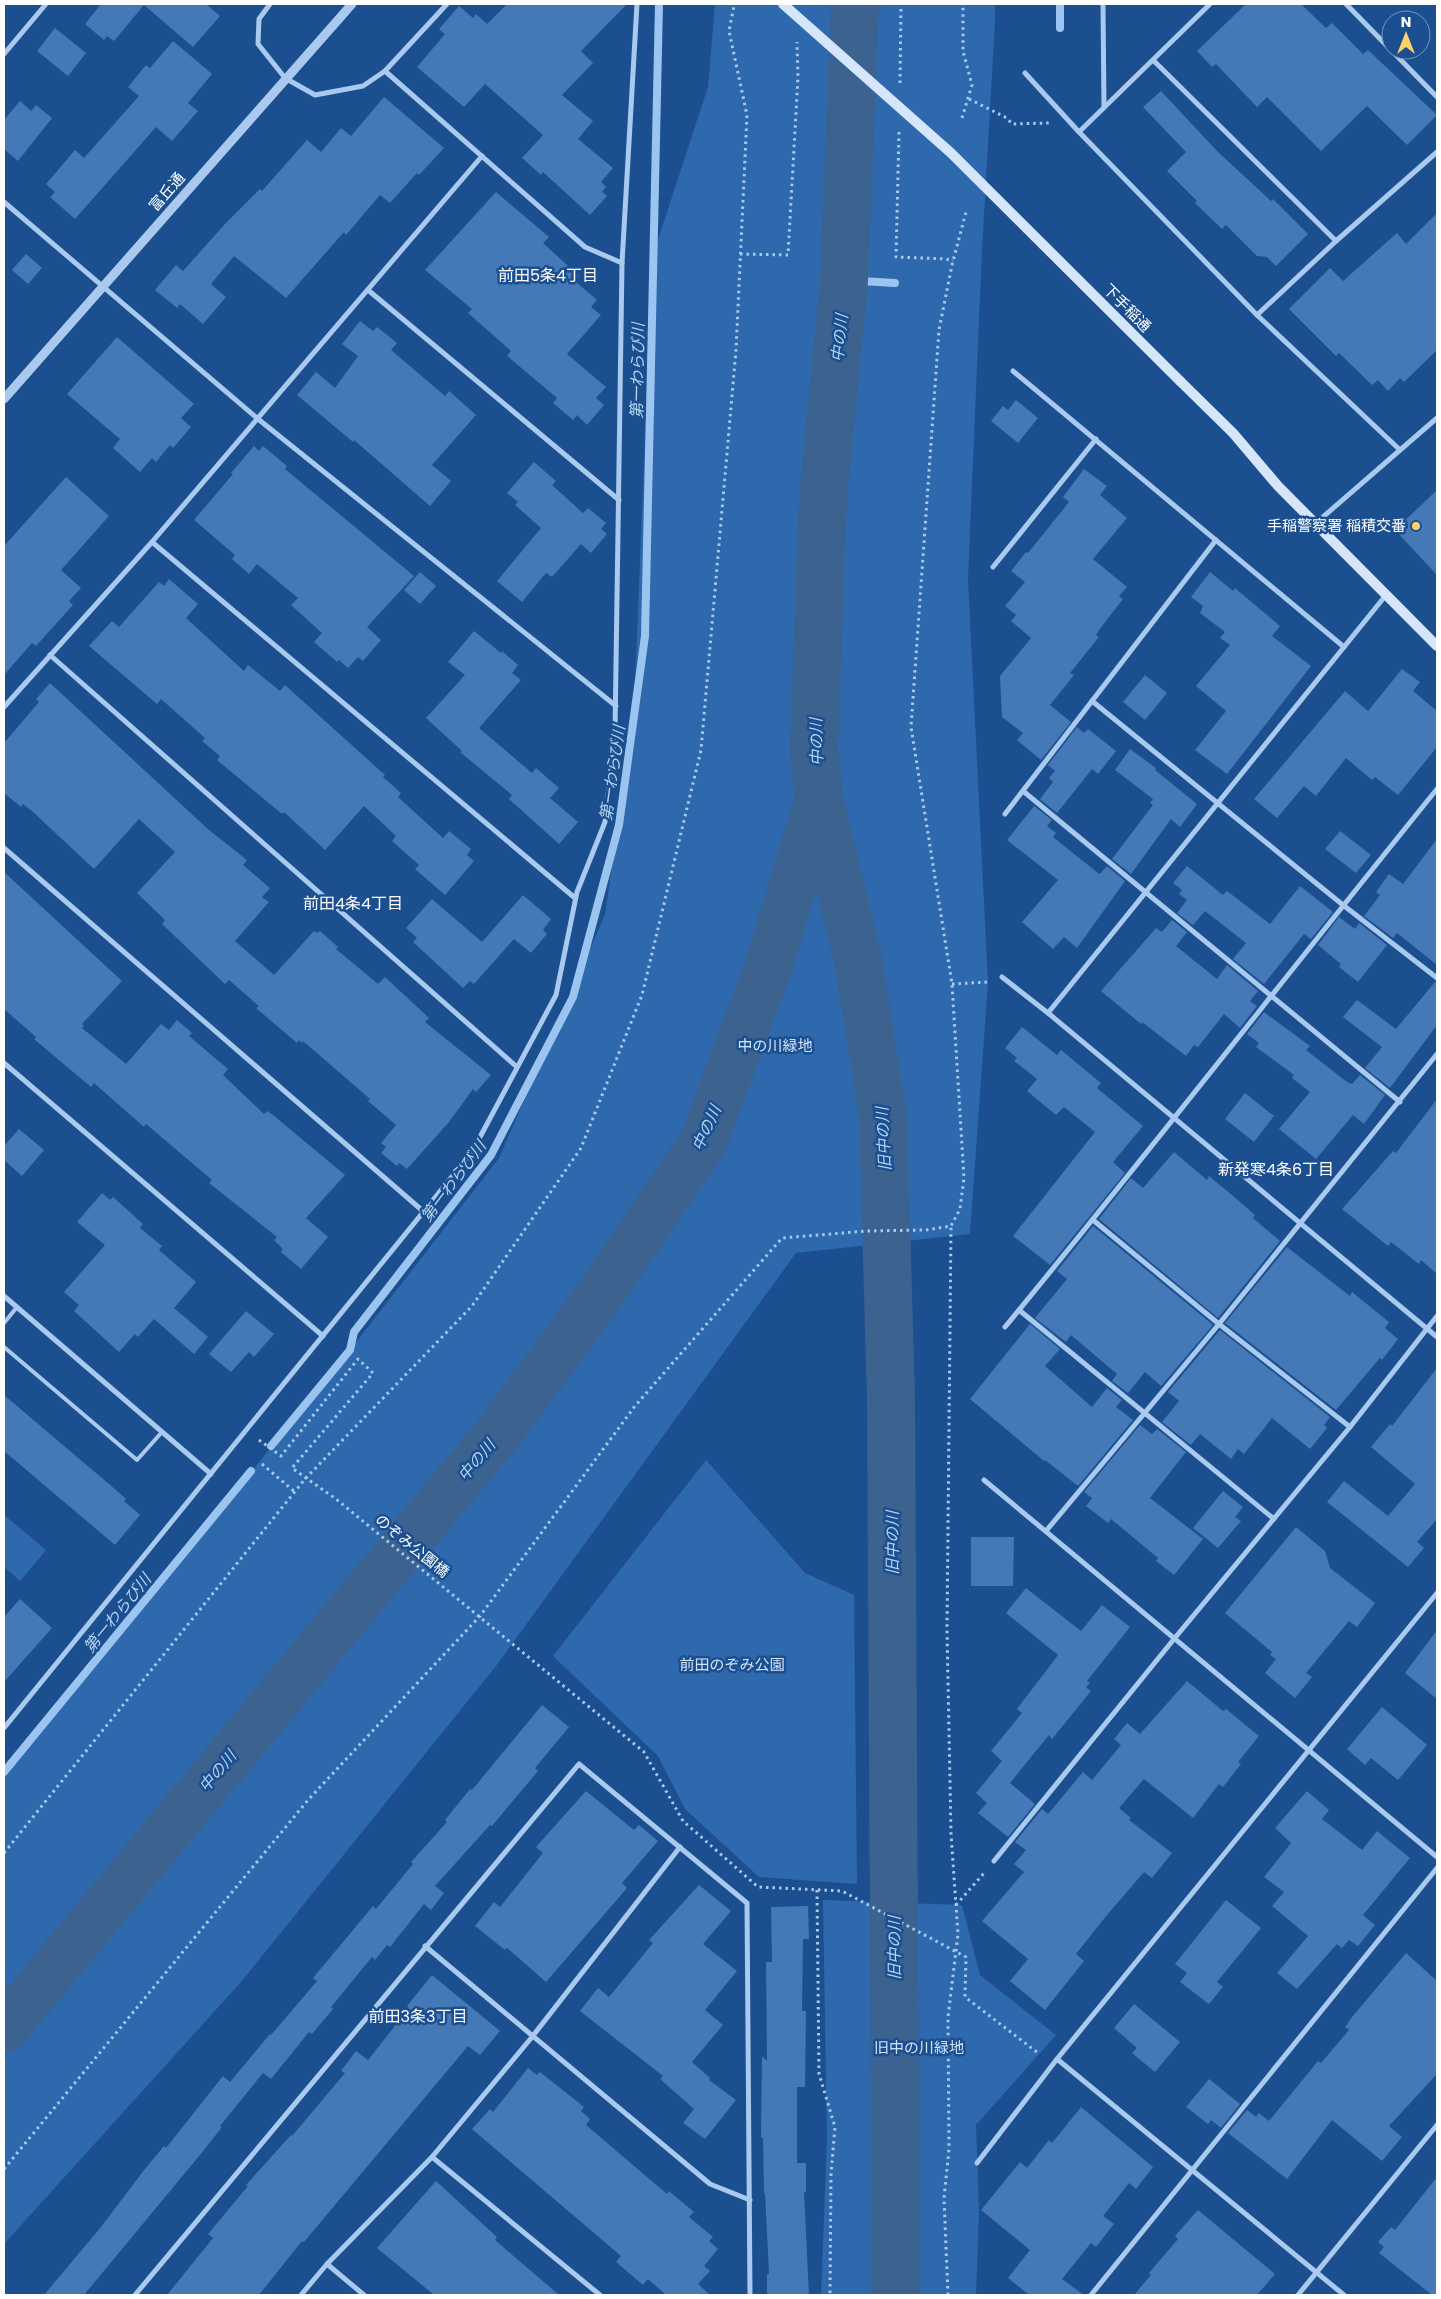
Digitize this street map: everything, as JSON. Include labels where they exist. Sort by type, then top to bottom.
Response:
[{"type":"main road","name":"下手稲通","points":[[783,4],[951,153],[1233,433],[1278,486],[1437,646]]},
{"type":"street","points":[[4,54],[45,4]]},
{"type":"street","points":[[270,4],[258,19],[258,44],[285,78],[315,95],[363,86],[385,71],[447,4]]},
{"type":"street","name":"富丘通","points":[[4,399],[352,4]]},
{"type":"street","points":[[4,1728],[472,1152],[556,995],[575,898],[605,822],[615,732],[622,263],[637,4]]},
{"type":"street","points":[[1103,4],[1104,107]]},
{"type":"street","points":[[1079,132],[1210,4]]},
{"type":"street","points":[[1346,4],[1437,97]]},
{"type":"street","points":[[1153,60],[1336,241]]},
{"type":"street","points":[[385,71],[585,247],[622,263]]},
{"type":"street","points":[[1025,73],[1079,132],[1257,315],[1400,450]]},
{"type":"street","points":[[1257,315],[1336,241],[1437,152]]},
{"type":"street","points":[[4,707],[152,542],[482,156]]},
{"type":"street","points":[[4,202],[101,287],[258,419],[616,706]]},
{"type":"street","points":[[368,290],[618,500]]},
{"type":"street","points":[[1013,371],[1344,647]]},
{"type":"street","points":[[1316,523],[1437,418]]},
{"type":"street","points":[[993,567],[1096,439]]},
{"type":"street","points":[[1005,814],[1216,540]]},
{"type":"street","points":[[152,542],[575,898]]},
{"type":"street","points":[[1048,1014],[1386,594]]},
{"type":"street","points":[[50,655],[517,1067]]},
{"type":"street","points":[[1092,701],[1342,906],[1437,978]]},
{"type":"street","points":[[1005,1327],[1175,1119],[1342,906],[1437,789]]},
{"type":"street","points":[[1023,791],[1400,1102]]},
{"type":"street","points":[[4,848],[424,1212]]},
{"type":"street","points":[[1000,979],[1048,1014],[1437,1337]]},
{"type":"street","points":[[1046,1531],[1219,1324],[1437,1054]]},
{"type":"street","points":[[4,1063],[323,1336]]},
{"type":"street","points":[[1093,1220],[1219,1324],[1350,1427]]},
{"type":"street","points":[[4,1296],[211,1474]]},
{"type":"street","points":[[1019,1310],[1274,1519]]},
{"type":"street","points":[[994,1861],[1174,1638],[1350,1427],[1437,1316]]},
{"type":"street","points":[[984,1480],[1437,1857]]},
{"type":"street","points":[[977,2162],[1057,2059],[1437,1593]]},
{"type":"street","points":[[135,2295],[579,1764],[747,1903],[750,2295]]},
{"type":"street","points":[[301,2295],[327,2264],[432,2157],[532,2037],[680,1847]]},
{"type":"street","points":[[1091,2295],[1437,1868]]},
{"type":"street","points":[[425,1946],[710,2184],[750,2200]]},
{"type":"street","points":[[1057,2059],[1192,2172],[1344,2295]]},
{"type":"street","points":[[1298,2295],[1437,2125]]},
{"type":"street","points":[[432,2157],[600,2295]]},
{"type":"street","points":[[327,2264],[364,2295]]},
{"type":"lane","points":[[4,1323],[17,1307]]},
{"type":"lane","points":[[4,1347],[137,1460],[162,1432]]},
{"type":"path","points":[[962,118],[972,85],[963,51],[963,4]]},
{"type":"path","points":[[4,1853],[306,1479],[472,1306],[581,1148],[642,995],[702,750],[736,350],[747,115],[729,31],[734,6]]},
{"type":"path","points":[[740,254],[788,255],[798,77],[797,40]]},
{"type":"path","points":[[969,99],[1007,118],[1012,124],[1049,123]]},
{"type":"path","points":[[948,2295],[944,2198],[949,2149],[948,2018],[958,1934],[951,1834],[947,1629],[951,1226],[960,1209],[964,1178],[952,984],[911,727],[939,330],[953,261],[966,212]]},
{"type":"path","points":[[896,257],[953,261]]},
{"type":"path","points":[[952,984],[1000,979]]},
{"type":"path","points":[[4,2169],[308,1800],[480,1616],[635,1406],[782,1238],[867,1231],[926,1230],[951,1226]]},
{"type":"path","points":[[260,1440],[281,1456],[358,1359],[373,1373],[292,1468],[306,1479]]},
{"type":"path","points":[[262,1464],[295,1492]]},
{"type":"path","name":"のぞみ公園橋","points":[[306,1479],[336,1499],[644,1752],[683,1821],[758,1887],[842,1891],[956,1953]]},
{"type":"path","points":[[956,1905],[994,1861]]},
{"type":"path","points":[[817,1890],[819,2074],[834,2127],[831,2174],[830,2295]]},
{"type":"path","points":[[956,1953],[966,1957],[965,1998],[1038,2053]]},
{"type":"green space","name":"中の川緑地","points":[[715,4],[995,4],[968,579],[988,983],[970,1234],[796,1253],[496,1666],[241,1982],[4,2244],[4,1776],[350,1350],[499,1158],[605,915],[634,710],[652,258],[708,87]]},
{"type":"green space","name":"前田のぞみ公園","points":[[706,1460],[805,1573],[854,1595],[857,1884],[759,1877],[685,1809],[658,1756],[553,1656]]},
{"type":"green space","points":[[4,1515],[46,1550],[20,1581],[4,1567]]},
{"type":"green space","name":"旧中の川緑地","points":[[823,1900],[962,1905],[980,1975],[1056,2035],[976,2125],[979,2212],[976,2295],[821,2295],[827,2140]]},
{"type":"building","points":[[101,4],[206,4],[220,16],[193,47],[144,5],[114,41],[107,36],[104,40],[85,24]]},
{"type":"building","points":[[507,4],[627,4],[581,51],[593,63],[562,95],[593,121],[578,139],[613,168],[601,182],[606,187],[602,192],[607,196],[590,215],[543,172],[541,175],[522,158],[543,135],[485,84],[464,107],[417,67],[445,34],[439,29],[459,6],[473,18],[476,14],[487,24]]},
{"type":"building","points":[[1246,4],[1301,4],[1326,28],[1332,23],[1363,54],[1368,50],[1437,115],[1407,145],[1367,106],[1321,151],[1267,97],[1257,107],[1216,64],[1212,67],[1197,51]]},
{"type":"building","points":[[55,28],[86,53],[68,76],[37,51]]},
{"type":"building","points":[[173,41],[212,74],[188,103],[198,111],[172,141],[156,127],[75,219],[50,197],[55,192],[46,184],[75,150],[84,158],[139,96],[128,87],[146,65],[150,68]]},
{"type":"building","points":[[1161,91],[1217,151],[1271,201],[1273,199],[1308,234],[1276,266],[1267,257],[1257,256],[1226,225],[1222,229],[1195,203],[1197,201],[1167,171],[1186,152],[1143,107]]},
{"type":"building","points":[[384,97],[444,148],[419,175],[417,173],[390,203],[380,195],[346,235],[344,232],[286,298],[234,256],[211,284],[226,297],[203,324],[180,304],[177,308],[155,290],[176,265],[183,271],[224,225],[260,189],[262,191],[307,140],[321,152],[341,128],[351,136]]},
{"type":"building","points":[[20,101],[31,111],[36,105],[52,118],[18,161],[4,149],[4,120]]},
{"type":"building","points":[[496,192],[549,237],[543,243],[579,276],[575,281],[597,300],[591,307],[601,315],[567,354],[606,387],[596,398],[604,405],[587,425],[577,415],[573,420],[553,403],[557,398],[507,356],[511,351],[468,313],[472,309],[425,270]]},
{"type":"building","points":[[1437,213],[1437,350],[1404,382],[1400,378],[1388,391],[1378,380],[1372,385],[1339,353],[1336,356],[1289,309],[1330,268],[1343,281],[1397,233],[1406,244]]},
{"type":"building","points":[[26,254],[42,268],[28,284],[12,270]]},
{"type":"building","points":[[360,321],[373,331],[377,327],[397,343],[391,350],[445,396],[449,391],[476,415],[432,465],[451,481],[430,506],[354,440],[353,442],[297,395],[316,372],[335,388],[358,356],[342,344]]},
{"type":"building","points":[[117,337],[194,404],[181,418],[191,427],[173,448],[170,445],[156,462],[152,458],[140,472],[113,448],[120,439],[67,394]]},
{"type":"building","points":[[1016,400],[1038,418],[1018,443],[991,421],[1003,406],[1008,410]]},
{"type":"building","points":[[254,446],[259,451],[263,446],[287,466],[285,469],[414,576],[367,627],[381,640],[363,661],[358,657],[348,668],[339,660],[337,662],[314,642],[322,633],[291,605],[298,598],[257,564],[249,574],[232,559],[235,555],[194,520]]},
{"type":"building","points":[[534,462],[556,481],[552,485],[583,513],[588,508],[606,523],[601,529],[607,534],[591,553],[581,544],[552,577],[546,573],[522,602],[497,581],[541,528],[515,505],[518,502],[507,493]]},
{"type":"building","points":[[1084,469],[1107,486],[1100,495],[1127,518],[1093,559],[1127,587],[1119,596],[1123,599],[1096,635],[1099,637],[1070,673],[1074,675],[1050,705],[1071,722],[1041,760],[1017,740],[1023,733],[1002,717],[1000,676],[1031,638],[1011,621],[1016,615],[1005,606],[1025,582],[1011,571],[1069,502],[1063,497]]},
{"type":"building","points":[[66,477],[109,516],[61,570],[81,588],[69,601],[73,605],[36,646],[32,643],[4,675],[4,546]]},
{"type":"building","points":[[1437,490],[1437,575],[1395,530]]},
{"type":"building","points":[[420,572],[436,586],[420,604],[404,590]]},
{"type":"building","points":[[1210,572],[1233,591],[1235,588],[1280,626],[1272,636],[1311,666],[1227,774],[1195,750],[1226,711],[1196,686],[1230,645],[1220,638],[1225,632],[1200,613],[1203,606],[1191,597]]},
{"type":"building","points":[[169,579],[198,604],[186,618],[244,671],[248,665],[280,691],[285,685],[385,775],[383,777],[401,793],[398,797],[443,838],[449,831],[471,849],[467,855],[474,861],[445,895],[415,869],[419,865],[392,841],[396,836],[364,806],[325,850],[284,812],[282,814],[217,760],[220,756],[202,741],[205,738],[161,699],[157,704],[89,646],[112,621],[119,627],[159,582],[164,586]]},
{"type":"building","points":[[474,631],[518,665],[512,673],[521,680],[479,728],[532,773],[536,768],[559,788],[550,798],[578,822],[559,844],[509,799],[512,795],[460,752],[462,751],[426,718],[465,675],[448,662]]},
{"type":"building","points":[[1402,669],[1420,682],[1413,691],[1437,711],[1437,747],[1398,795],[1375,777],[1372,780],[1346,758],[1316,796],[1304,786],[1277,818],[1254,799],[1345,691],[1368,711]]},
{"type":"building","points":[[1145,675],[1167,693],[1145,720],[1123,702]]},
{"type":"building","points":[[50,683],[209,830],[247,860],[243,865],[270,888],[262,897],[269,902],[235,941],[274,975],[314,931],[317,933],[320,931],[338,947],[336,949],[378,984],[385,977],[429,1018],[425,1022],[491,1075],[476,1092],[473,1089],[449,1122],[407,1169],[399,1163],[397,1166],[381,1153],[386,1147],[381,1143],[396,1125],[368,1101],[370,1099],[303,1041],[302,1043],[299,1040],[297,1043],[256,1008],[259,1006],[229,980],[225,984],[162,924],[165,920],[137,893],[175,852],[139,819],[94,869],[33,812],[23,804],[21,807],[4,793],[4,743],[39,702],[36,699]]},
{"type":"building","points":[[1077,727],[1084,733],[1088,729],[1116,751],[1098,774],[1092,769],[1057,813],[1040,799],[1053,782],[1049,778],[1055,771],[1048,765]]},
{"type":"building","points":[[1130,749],[1156,768],[1155,770],[1197,804],[1180,827],[1171,819],[1131,874],[1112,859],[1153,805],[1150,803],[1153,799],[1115,770]]},
{"type":"building","points":[[1034,806],[1052,820],[1047,826],[1056,833],[1053,837],[1098,873],[1100,874],[1107,866],[1125,881],[1077,948],[1064,937],[1053,949],[1022,922],[1058,880],[1007,840]]},
{"type":"building","points":[[1340,831],[1371,855],[1356,873],[1325,849]]},
{"type":"building","points":[[1437,839],[1437,965],[1397,933],[1393,938],[1364,916],[1380,895],[1376,892],[1389,874],[1403,884]]},
{"type":"building","points":[[1187,866],[1223,895],[1227,891],[1270,924],[1300,886],[1333,912],[1311,939],[1304,934],[1264,984],[1233,959],[1246,943],[1205,911],[1193,925],[1177,913],[1187,900],[1179,894],[1182,890],[1173,883]]},
{"type":"building","points":[[4,872],[122,981],[82,1024],[84,1026],[82,1028],[126,1064],[161,1024],[169,1030],[177,1020],[192,1033],[189,1036],[228,1069],[223,1075],[264,1114],[267,1111],[273,1115],[345,1175],[306,1218],[328,1237],[301,1269],[281,1252],[283,1249],[274,1240],[277,1237],[209,1183],[212,1180],[146,1124],[144,1127],[94,1083],[91,1087],[34,1039],[36,1037],[4,1009]]},
{"type":"building","points":[[523,895],[551,919],[543,930],[547,934],[531,953],[514,939],[474,984],[470,981],[463,988],[413,942],[417,938],[406,928],[432,899],[482,942]]},
{"type":"building","points":[[1339,917],[1355,929],[1359,923],[1387,945],[1358,982],[1339,967],[1341,964],[1318,945]]},
{"type":"building","points":[[1172,920],[1187,932],[1176,946],[1217,979],[1227,965],[1258,991],[1250,1001],[1257,1006],[1240,1028],[1224,1014],[1198,1047],[1194,1045],[1186,1056],[1142,1022],[1141,1024],[1101,991],[1156,928],[1162,932]]},
{"type":"building","points":[[1435,982],[1437,982],[1437,1025],[1390,1088],[1365,1068],[1382,1047],[1343,1017],[1357,1000],[1396,1029]]},
{"type":"building","points":[[1264,1012],[1310,1046],[1306,1050],[1347,1082],[1352,1084],[1360,1075],[1385,1095],[1364,1124],[1353,1115],[1316,1159],[1279,1129],[1310,1092],[1292,1078],[1294,1075],[1256,1047],[1259,1043],[1247,1034]]},
{"type":"building","points":[[1022,1027],[1057,1055],[1061,1050],[1101,1083],[1097,1088],[1143,1126],[1113,1162],[1125,1173],[1050,1265],[1013,1236],[1095,1132],[1064,1107],[1056,1115],[1027,1091],[1037,1079],[1014,1061],[1017,1058],[1005,1048]]},
{"type":"building","points":[[1245,1093],[1274,1116],[1254,1142],[1225,1119]]},
{"type":"building","points":[[1437,1099],[1437,1274],[1421,1260],[1419,1264],[1391,1242],[1388,1246],[1342,1209],[1393,1151],[1396,1153]]},
{"type":"building","points":[[19,1129],[44,1150],[22,1176],[4,1160],[4,1146]]},
{"type":"building","points":[[1174,1152],[1207,1180],[1209,1176],[1239,1201],[1255,1215],[1253,1218],[1280,1241],[1218,1318],[1099,1219],[1131,1178],[1143,1188]]},
{"type":"building","points":[[102,1193],[110,1200],[113,1197],[143,1224],[140,1228],[162,1246],[159,1250],[196,1282],[174,1308],[208,1337],[194,1354],[154,1319],[138,1337],[135,1334],[119,1352],[74,1311],[79,1305],[64,1292],[105,1245],[77,1222]]},
{"type":"building","points":[[1093,1226],[1213,1325],[1161,1386],[1145,1372],[1128,1393],[1112,1381],[1117,1374],[1071,1335],[1066,1342],[1035,1318],[1067,1279],[1057,1271]]},
{"type":"building","points":[[1287,1247],[1350,1296],[1352,1292],[1389,1322],[1385,1328],[1398,1339],[1382,1360],[1380,1358],[1336,1410],[1225,1323]]},
{"type":"building","points":[[246,1311],[274,1334],[254,1357],[249,1352],[231,1372],[209,1354]]},
{"type":"building","points":[[1030,1324],[1060,1349],[1045,1366],[1092,1407],[1107,1388],[1122,1400],[1116,1407],[1133,1420],[1078,1486],[1044,1461],[970,1399]]},
{"type":"building","points":[[1220,1330],[1330,1417],[1324,1425],[1327,1428],[1310,1449],[1272,1418],[1244,1454],[1238,1449],[1231,1459],[1200,1434],[1191,1445],[1162,1422],[1179,1401],[1168,1392]]},
{"type":"building","points":[[1437,1368],[1437,1519],[1417,1542],[1424,1548],[1408,1567],[1327,1502],[1344,1481],[1388,1516],[1415,1484],[1371,1447],[1390,1424],[1392,1426]]},
{"type":"building","points":[[4,1395],[116,1490],[126,1499],[124,1501],[140,1515],[115,1545],[4,1451]]},
{"type":"building","points":[[1140,1425],[1152,1434],[1157,1429],[1186,1452],[1150,1498],[1203,1539],[1174,1575],[1156,1561],[1158,1558],[1111,1519],[1108,1523],[1086,1506],[1092,1498],[1084,1492]]},
{"type":"building","points":[[1223,1491],[1243,1507],[1235,1517],[1241,1521],[1218,1548],[1193,1528]]},
{"type":"building","points":[[1296,1527],[1325,1551],[1330,1568],[1375,1603],[1357,1627],[1349,1621],[1306,1673],[1312,1677],[1295,1698],[1265,1673],[1276,1659],[1270,1655],[1272,1652],[1225,1613]]},
{"type":"building","points":[[971,1537],[1014,1537],[1013,1586],[971,1586]]},
{"type":"building","points":[[1026,1588],[1081,1631],[1102,1605],[1130,1627],[1087,1681],[1090,1683],[1086,1687],[1091,1691],[1052,1739],[1049,1735],[1010,1783],[1035,1804],[1008,1837],[978,1813],[987,1803],[976,1793],[1002,1761],[991,1751],[1022,1713],[1017,1709],[1058,1655],[1006,1613]]},
{"type":"building","points":[[20,1599],[52,1628],[4,1682],[4,1617]]},
{"type":"building","points":[[1437,1630],[1437,1699],[1405,1673]]},
{"type":"building","points":[[1187,1681],[1223,1711],[1226,1709],[1259,1736],[1238,1762],[1241,1764],[1223,1787],[1219,1784],[1193,1818],[1144,1779],[1119,1808],[1131,1818],[1129,1820],[1172,1853],[1152,1878],[1144,1872],[1107,1915],[1076,1954],[1084,1961],[1045,2010],[1010,1981],[1028,1959],[982,1921],[1024,1872],[1014,1864],[1026,1850],[1015,1842],[1042,1809],[1048,1814],[1083,1772],[1092,1780],[1121,1745],[1114,1739],[1127,1723],[1140,1734]]},
{"type":"building","points":[[542,1705],[569,1727],[535,1768],[538,1771],[492,1826],[490,1825],[435,1886],[444,1893],[431,1910],[424,1904],[390,1947],[387,1945],[375,1960],[372,1957],[331,2007],[333,2009],[312,2034],[309,2032],[271,2079],[263,2073],[220,2126],[222,2127],[204,2150],[84,2295],[44,2295],[101,2227],[144,2170],[164,2146],[166,2148],[223,2076],[230,2082],[317,1981],[313,1978],[373,1906],[376,1909],[413,1864],[411,1862],[447,1822],[445,1820],[470,1789],[472,1790]]},
{"type":"building","points":[[1382,1707],[1427,1745],[1398,1780],[1371,1758],[1365,1765],[1347,1749]]},
{"type":"building","points":[[586,1791],[634,1830],[639,1825],[658,1841],[622,1883],[627,1888],[546,1982],[507,1948],[505,1950],[475,1926],[494,1902],[500,1907],[543,1853],[536,1847]]},
{"type":"building","points":[[1307,1791],[1329,1810],[1322,1819],[1362,1850],[1377,1831],[1410,1858],[1363,1915],[1375,1925],[1358,1946],[1349,1940],[1342,1948],[1337,1944],[1297,1989],[1277,1973],[1308,1936],[1272,1906],[1284,1892],[1264,1877],[1291,1843],[1275,1828]]},
{"type":"building","points":[[699,1885],[731,1911],[703,1944],[737,1971],[705,2010],[723,2025],[692,2062],[710,2078],[709,2080],[736,2100],[705,2139],[683,2123],[694,2109],[660,2079],[663,2076],[580,2011],[598,1988],[609,1997],[653,1943],[649,1940]]},
{"type":"building","points":[[1226,1900],[1261,1928],[1217,1982],[1223,1987],[1209,2004],[1180,1982],[1187,1973],[1175,1964]]},
{"type":"building","points":[[808,1906],[809,1939],[803,1939],[802,2011],[806,2011],[805,2087],[797,2087],[797,2163],[806,2163],[806,2192],[804,2192],[809,2295],[767,2295],[767,2274],[769,2274],[763,2138],[761,2138],[762,2056],[767,2061],[766,1962],[772,1962],[771,1907]]},
{"type":"building","points":[[1406,1953],[1437,1981],[1437,2074],[1389,2126],[1402,2137],[1382,2161],[1332,2120],[1287,2179],[1228,2133],[1247,2110],[1256,2117],[1259,2113],[1269,2121],[1318,2061],[1321,2063],[1349,2030],[1345,2027],[1352,2017]]},
{"type":"building","points":[[432,1975],[500,2031],[480,2055],[468,2046],[304,2242],[302,2241],[259,2295],[167,2295],[213,2238],[208,2234],[248,2186],[246,2185],[292,2136],[345,2073],[341,2071],[356,2051],[368,2060]]},
{"type":"building","points":[[1134,2004],[1180,2042],[1155,2072],[1132,2053],[1137,2048],[1114,2028]]},
{"type":"building","points":[[528,2068],[537,2075],[540,2072],[584,2107],[581,2111],[590,2119],[586,2125],[667,2194],[669,2191],[694,2212],[689,2217],[713,2237],[709,2241],[718,2249],[704,2266],[710,2271],[698,2284],[710,2295],[666,2295],[648,2279],[643,2285],[616,2262],[621,2256],[472,2129],[490,2109],[493,2112]]},
{"type":"building","points":[[1209,2079],[1240,2104],[1221,2128],[1211,2120],[1208,2124],[1186,2107]]},
{"type":"building","points":[[1081,2107],[1153,2167],[1136,2189],[1129,2183],[1103,2216],[1114,2224],[1096,2247],[1091,2243],[1062,2279],[1084,2295],[1029,2295],[1008,2278],[1030,2250],[981,2210],[1020,2162],[1027,2168],[1049,2140],[1052,2143]]},
{"type":"building","points":[[1437,2177],[1437,2295],[1432,2295],[1379,2253],[1384,2247],[1378,2242],[1391,2227],[1395,2230]]},
{"type":"building","points":[[436,2181],[497,2237],[495,2240],[559,2295],[434,2295],[377,2248]]},
{"type":"building","points":[[1198,2210],[1275,2274],[1257,2295],[1134,2295],[1151,2275],[1149,2273],[1178,2239],[1175,2236]]},
{"type":"waterway","name":"第一わらび川","points":[[271,1446],[350,1350],[354,1332],[491,1155],[573,997],[619,825],[645,636],[659,4]]},
{"type":"waterway","name":"中の川","points":[[4,2029],[499,1432],[592,1306],[703,1142],[768,968],[819,798],[814,750],[823,498],[844,280],[855,4]]},
{"type":"waterway","points":[[1060,4],[1060,28]]},
{"type":"waterway","points":[[844,280],[895,283]]},
{"type":"waterway","name":"旧中の川","points":[[819,799],[857,955],[883,1115],[891,1399],[896,2295]]},
{"type":"waterway","name":"第一わらび川","points":[[4,1772],[251,1471]]},
{"type":"place","name":"手稲警察署 稲積交番","points":[[1416,526]]},
{"type":"district","name":"前田5条4丁目","points":[[548,275]]},
{"type":"district","name":"前田4条4丁目","points":[[353,903]]},
{"type":"district","name":"新発寒4条6丁目","points":[[1276,1169]]},
{"type":"district","name":"前田3条3丁目","points":[[418,2016]]}]
